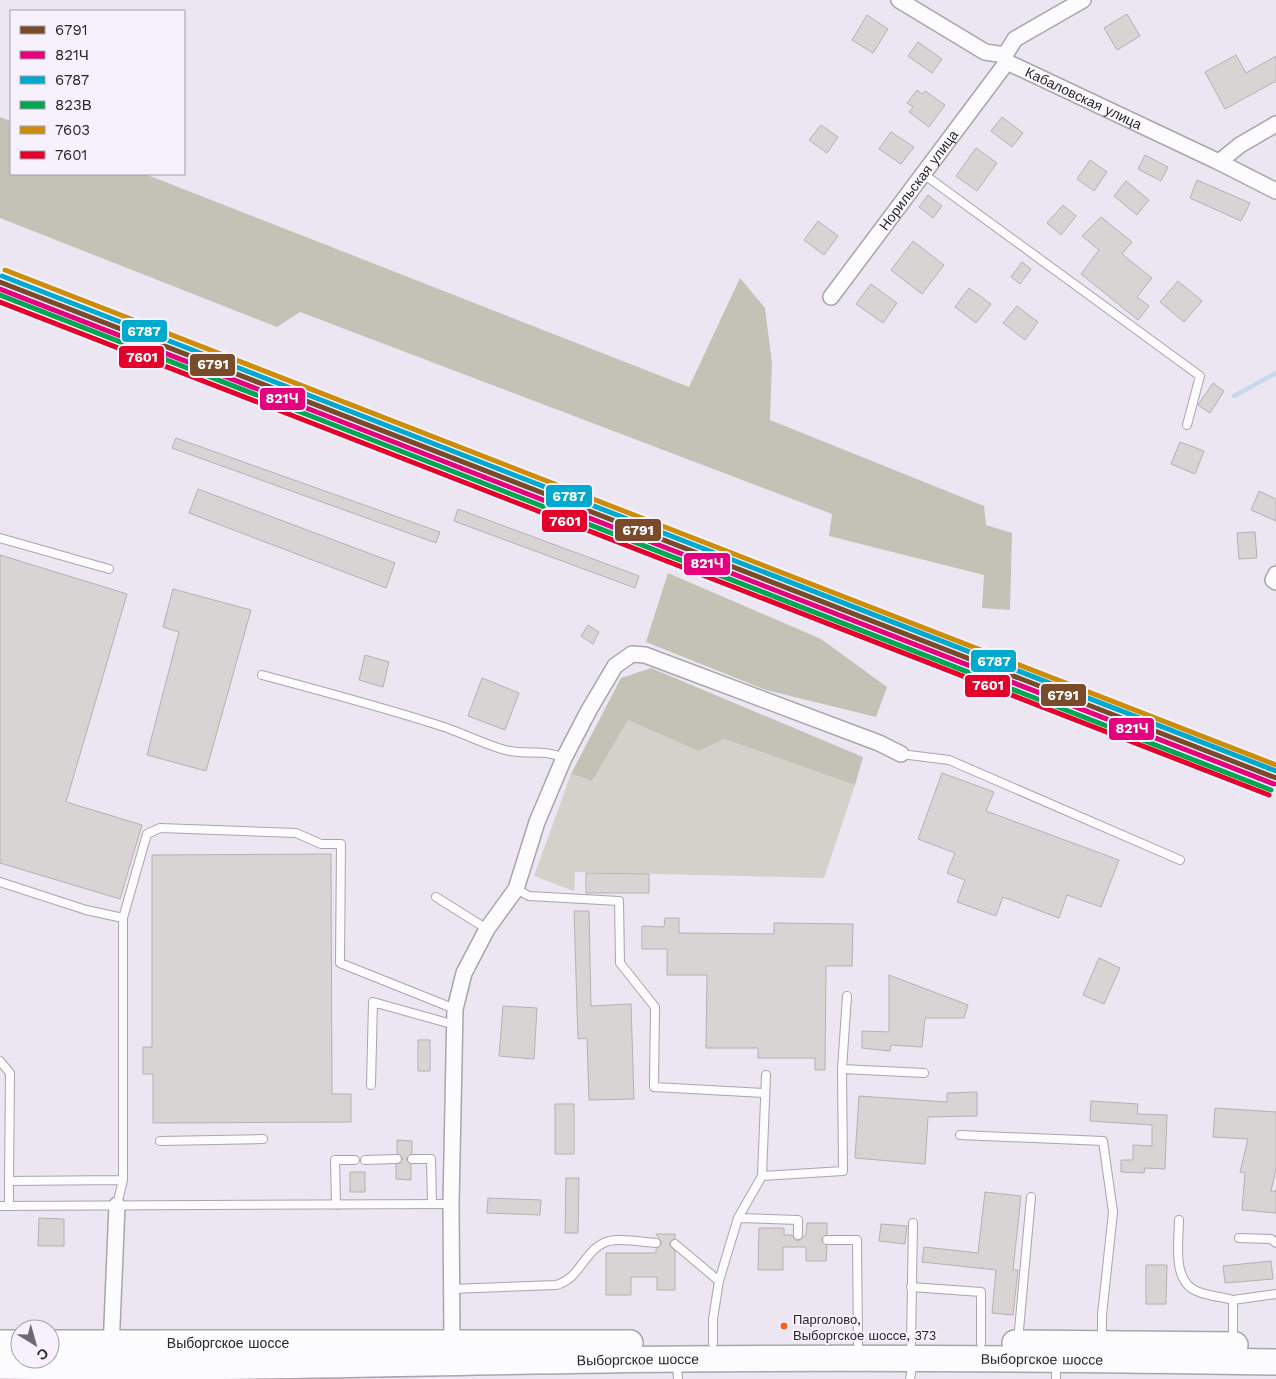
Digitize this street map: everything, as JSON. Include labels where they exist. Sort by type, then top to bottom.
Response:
[{"type":"main road","name":"Выборгское шоссе","points":[[0,1366],[107,1370],[452,1342],[858,1344],[911,1360],[981,1343],[1102,1342],[1276,1346]]},
{"type":"main road","name":"Выборгское шоссе","points":[[60,1343],[113,1343],[373,1368],[678,1369],[911,1360],[1056,1370],[1276,1362]]},
{"type":"street","name":"Кабаловская улица","points":[[899,0],[985,52],[1006,59],[1276,191]]},
{"type":"street","name":"Норильская улица","points":[[831,297],[1006,59],[1015,39],[1084,0]]},
{"type":"street","points":[[1219,162],[1240,145],[1276,124]]},
{"type":"street","points":[[1276,574],[1273,580],[1276,582]]},
{"type":"street","points":[[452,1342],[455,1009],[464,973],[487,929],[516,889],[537,822],[564,758],[615,666],[632,654],[645,655],[878,743],[901,754]]},
{"type":"street","points":[[107,1370],[113,1343],[117,1206]]},
{"type":"lane","points":[[922,172],[1200,376],[1188,424]]},
{"type":"lane","points":[[0,538],[109,569]]},
{"type":"lane","points":[[262,675],[380,706],[453,730],[504,750],[519,753],[544,751],[564,758]]},
{"type":"lane","points":[[901,754],[949,760],[1180,860]]},
{"type":"lane","points":[[117,1206],[124,1180],[123,918],[147,834],[160,828],[296,833],[321,844],[341,844],[340,962],[455,1009]]},
{"type":"lane","points":[[0,882],[86,910],[123,918]]},
{"type":"lane","points":[[516,889],[529,896],[619,901],[620,963],[655,1007],[654,1086],[764,1093]]},
{"type":"lane","points":[[436,897],[487,929]]},
{"type":"lane","points":[[762,1176],[843,1171],[842,1070],[847,996]]},
{"type":"lane","points":[[371,1085],[373,1002],[455,1025]]},
{"type":"lane","points":[[0,1061],[10,1073],[9,1205]]},
{"type":"lane","points":[[842,1070],[924,1073]]},
{"type":"lane","points":[[713,1343],[719,1281],[738,1218],[762,1176],[766,1075]]},
{"type":"lane","points":[[960,1135],[1103,1141],[1113,1212],[1102,1315],[1102,1342]]},
{"type":"lane","points":[[160,1141],[263,1139]]},
{"type":"lane","points":[[365,1160],[397,1159]]},
{"type":"lane","points":[[412,1159],[431,1160],[432,1204]]},
{"type":"lane","points":[[336,1205],[335,1160],[355,1160]]},
{"type":"lane","points":[[9,1182],[124,1180]]},
{"type":"lane","points":[[1018,1343],[1031,1197]]},
{"type":"lane","points":[[0,1206],[452,1204]]},
{"type":"lane","points":[[738,1218],[798,1220],[798,1235]]},
{"type":"lane","points":[[1179,1220],[1180,1268],[1182,1280],[1190,1288],[1198,1292],[1233,1300],[1276,1294]]},
{"type":"lane","points":[[911,1360],[913,1223]]},
{"type":"lane","points":[[1239,1238],[1271,1239],[1276,1243]]},
{"type":"lane","points":[[452,1288],[556,1286],[570,1279],[591,1252],[610,1240],[656,1243]]},
{"type":"lane","points":[[826,1240],[857,1240],[858,1344]]},
{"type":"lane","points":[[675,1244],[719,1281]]},
{"type":"lane","points":[[911,1287],[981,1292],[981,1343]]},
{"type":"lane","points":[[1233,1300],[1233,1345]]},
{"type":"shaded area","points":[[0,117],[10,121],[10,175],[148,175],[689,387],[740,278],[765,308],[772,363],[770,420],[984,506],[986,525],[1012,533],[1010,610],[982,608],[984,575],[829,536],[832,514],[300,312],[277,327],[0,218]]},
{"type":"shaded area","points":[[668,573],[821,639],[887,687],[876,717],[766,690],[646,642]]},
{"type":"shaded area","points":[[651,668],[863,757],[855,785],[724,739],[699,751],[628,720],[592,781],[571,774],[621,678]]},
{"type":"shaded area","points":[[628,719],[699,751],[724,739],[855,785],[824,878],[575,872],[574,891],[534,876],[571,774],[592,781]]},
{"type":"building","points":[[1127,14],[1140,36],[1117,50],[1104,28]]},
{"type":"building","points":[[867,15],[888,29],[873,53],[852,40]]},
{"type":"building","points":[[918,42],[942,59],[932,73],[908,56]]},
{"type":"building","points":[[1236,55],[1246,73],[1276,56],[1276,81],[1225,109],[1205,72]]},
{"type":"building","points":[[917,90],[922,94],[925,91],[945,105],[929,127],[909,112],[913,107],[907,103]]},
{"type":"building","points":[[1002,117],[1023,133],[1012,147],[991,131]]},
{"type":"building","points":[[821,125],[838,137],[827,153],[809,140]]},
{"type":"building","points":[[891,132],[914,147],[901,164],[879,149]]},
{"type":"building","points":[[976,148],[997,163],[977,191],[956,176]]},
{"type":"building","points":[[1145,155],[1168,167],[1161,181],[1138,169]]},
{"type":"building","points":[[1090,160],[1107,172],[1094,191],[1077,179]]},
{"type":"building","points":[[1197,180],[1250,203],[1241,221],[1190,198]]},
{"type":"building","points":[[1126,181],[1149,200],[1137,215],[1114,196]]},
{"type":"building","points":[[928,195],[942,206],[933,218],[919,207]]},
{"type":"building","points":[[1063,205],[1076,216],[1061,235],[1047,223]]},
{"type":"building","points":[[1101,217],[1132,242],[1122,254],[1152,278],[1137,297],[1149,306],[1138,320],[1081,274],[1099,250],[1082,236]]},
{"type":"building","points":[[818,221],[838,236],[824,255],[804,240]]},
{"type":"building","points":[[913,241],[944,265],[922,294],[891,270]]},
{"type":"building","points":[[1022,262],[1031,269],[1020,284],[1011,277]]},
{"type":"building","points":[[1178,281],[1202,301],[1184,322],[1160,302]]},
{"type":"building","points":[[871,284],[897,303],[883,323],[856,304]]},
{"type":"building","points":[[969,288],[991,304],[976,323],[955,307]]},
{"type":"building","points":[[1017,306],[1038,322],[1025,340],[1003,323]]},
{"type":"building","points":[[1213,383],[1224,391],[1210,413],[1198,405]]},
{"type":"building","points":[[176,438],[440,532],[436,543],[172,448]]},
{"type":"building","points":[[1180,442],[1204,451],[1195,474],[1171,464]]},
{"type":"building","points":[[198,489],[395,563],[386,588],[189,513]]},
{"type":"building","points":[[1259,491],[1276,499],[1276,521],[1251,510]]},
{"type":"building","points":[[458,509],[639,576],[635,588],[454,521]]},
{"type":"building","points":[[1255,532],[1257,558],[1239,559],[1237,533]]},
{"type":"building","points":[[0,555],[127,594],[66,802],[142,825],[120,899],[0,863]]},
{"type":"building","points":[[173,589],[251,610],[206,771],[147,755],[179,632],[163,627]]},
{"type":"building","points":[[588,625],[599,632],[593,644],[581,636]]},
{"type":"building","points":[[365,655],[389,662],[383,687],[359,680]]},
{"type":"building","points":[[482,678],[519,693],[505,730],[468,716]]},
{"type":"building","points":[[942,773],[994,792],[986,811],[1119,860],[1101,907],[1067,895],[1059,918],[1003,897],[996,916],[957,902],[965,880],[947,873],[955,853],[918,839]]},
{"type":"building","points":[[331,854],[332,1094],[351,1094],[351,1122],[153,1123],[153,1074],[143,1074],[143,1047],[152,1047],[152,855]]},
{"type":"building","points":[[586,873],[649,874],[649,893],[586,893]]},
{"type":"building","points":[[574,911],[589,911],[591,1006],[631,1004],[634,1099],[589,1100],[587,1038],[578,1039]]},
{"type":"building","points":[[665,918],[679,918],[679,933],[774,934],[774,923],[853,924],[852,966],[826,966],[825,1070],[815,1070],[815,1058],[758,1058],[758,1048],[706,1048],[707,975],[667,975],[667,949],[642,949],[642,926],[664,927]]},
{"type":"building","points":[[1099,958],[1120,968],[1104,1004],[1083,995]]},
{"type":"building","points":[[889,975],[968,1005],[964,1018],[925,1018],[922,1047],[891,1045],[890,1051],[862,1048],[862,1031],[889,1032]]},
{"type":"building","points":[[503,1006],[537,1008],[534,1059],[499,1056]]},
{"type":"building","points":[[418,1040],[430,1040],[430,1071],[418,1071]]},
{"type":"building","points":[[977,1092],[977,1116],[928,1117],[925,1164],[855,1158],[859,1096],[947,1102],[947,1093]]},
{"type":"building","points":[[1091,1101],[1138,1104],[1137,1114],[1167,1115],[1165,1169],[1145,1168],[1144,1173],[1121,1172],[1121,1160],[1133,1160],[1133,1145],[1152,1146],[1152,1125],[1090,1121]]},
{"type":"building","points":[[555,1104],[574,1104],[574,1154],[555,1154]]},
{"type":"building","points":[[1215,1108],[1276,1112],[1276,1169],[1271,1191],[1276,1191],[1276,1213],[1242,1210],[1245,1173],[1240,1172],[1248,1139],[1213,1137]]},
{"type":"building","points":[[397,1140],[412,1141],[412,1153],[406,1159],[411,1165],[411,1180],[396,1179],[396,1165],[403,1159],[397,1153]]},
{"type":"building","points":[[350,1172],[365,1172],[365,1192],[350,1192]]},
{"type":"building","points":[[566,1178],[579,1178],[578,1233],[565,1233]]},
{"type":"building","points":[[985,1192],[1021,1196],[1013,1270],[1018,1270],[1013,1315],[992,1313],[996,1270],[922,1262],[924,1247],[978,1253]]},
{"type":"building","points":[[488,1198],[541,1200],[540,1215],[487,1213]]},
{"type":"building","points":[[39,1218],[64,1219],[64,1246],[38,1246]]},
{"type":"building","points":[[807,1223],[827,1223],[827,1234],[821,1240],[827,1246],[826,1261],[806,1261],[806,1247],[783,1247],[783,1270],[758,1270],[759,1228],[784,1228],[784,1235],[792,1235],[798,1241],[806,1235]]},
{"type":"building","points":[[881,1224],[907,1226],[905,1244],[879,1241]]},
{"type":"building","points":[[656,1234],[675,1234],[675,1238],[669,1244],[675,1251],[675,1290],[657,1290],[657,1277],[631,1277],[631,1295],[606,1295],[606,1253],[656,1253],[656,1249],[662,1243]]},
{"type":"building","points":[[1271,1261],[1273,1279],[1225,1283],[1223,1266]]},
{"type":"building","points":[[1146,1265],[1167,1265],[1166,1304],[1146,1304]]},
{"type":"waterway","points":[[1234,396],[1276,373]]},
{"type":"transit line","name":"7603","points":[[5,270],[1276,765]]},
{"type":"transit line","name":"6787","points":[[2,276],[1276,771]]},
{"type":"transit line","name":"6791","points":[[0,282],[1276,778]]},
{"type":"transit line","name":"821Ч","points":[[0,289],[1274,784]]},
{"type":"transit line","name":"823В","points":[[0,295],[1271,790]]},
{"type":"transit line","name":"7601","points":[[0,302],[1269,795]]},
{"type":"place","name":"Парголово, Выборгское шоссе, 373","points":[[784,1326]]}]
